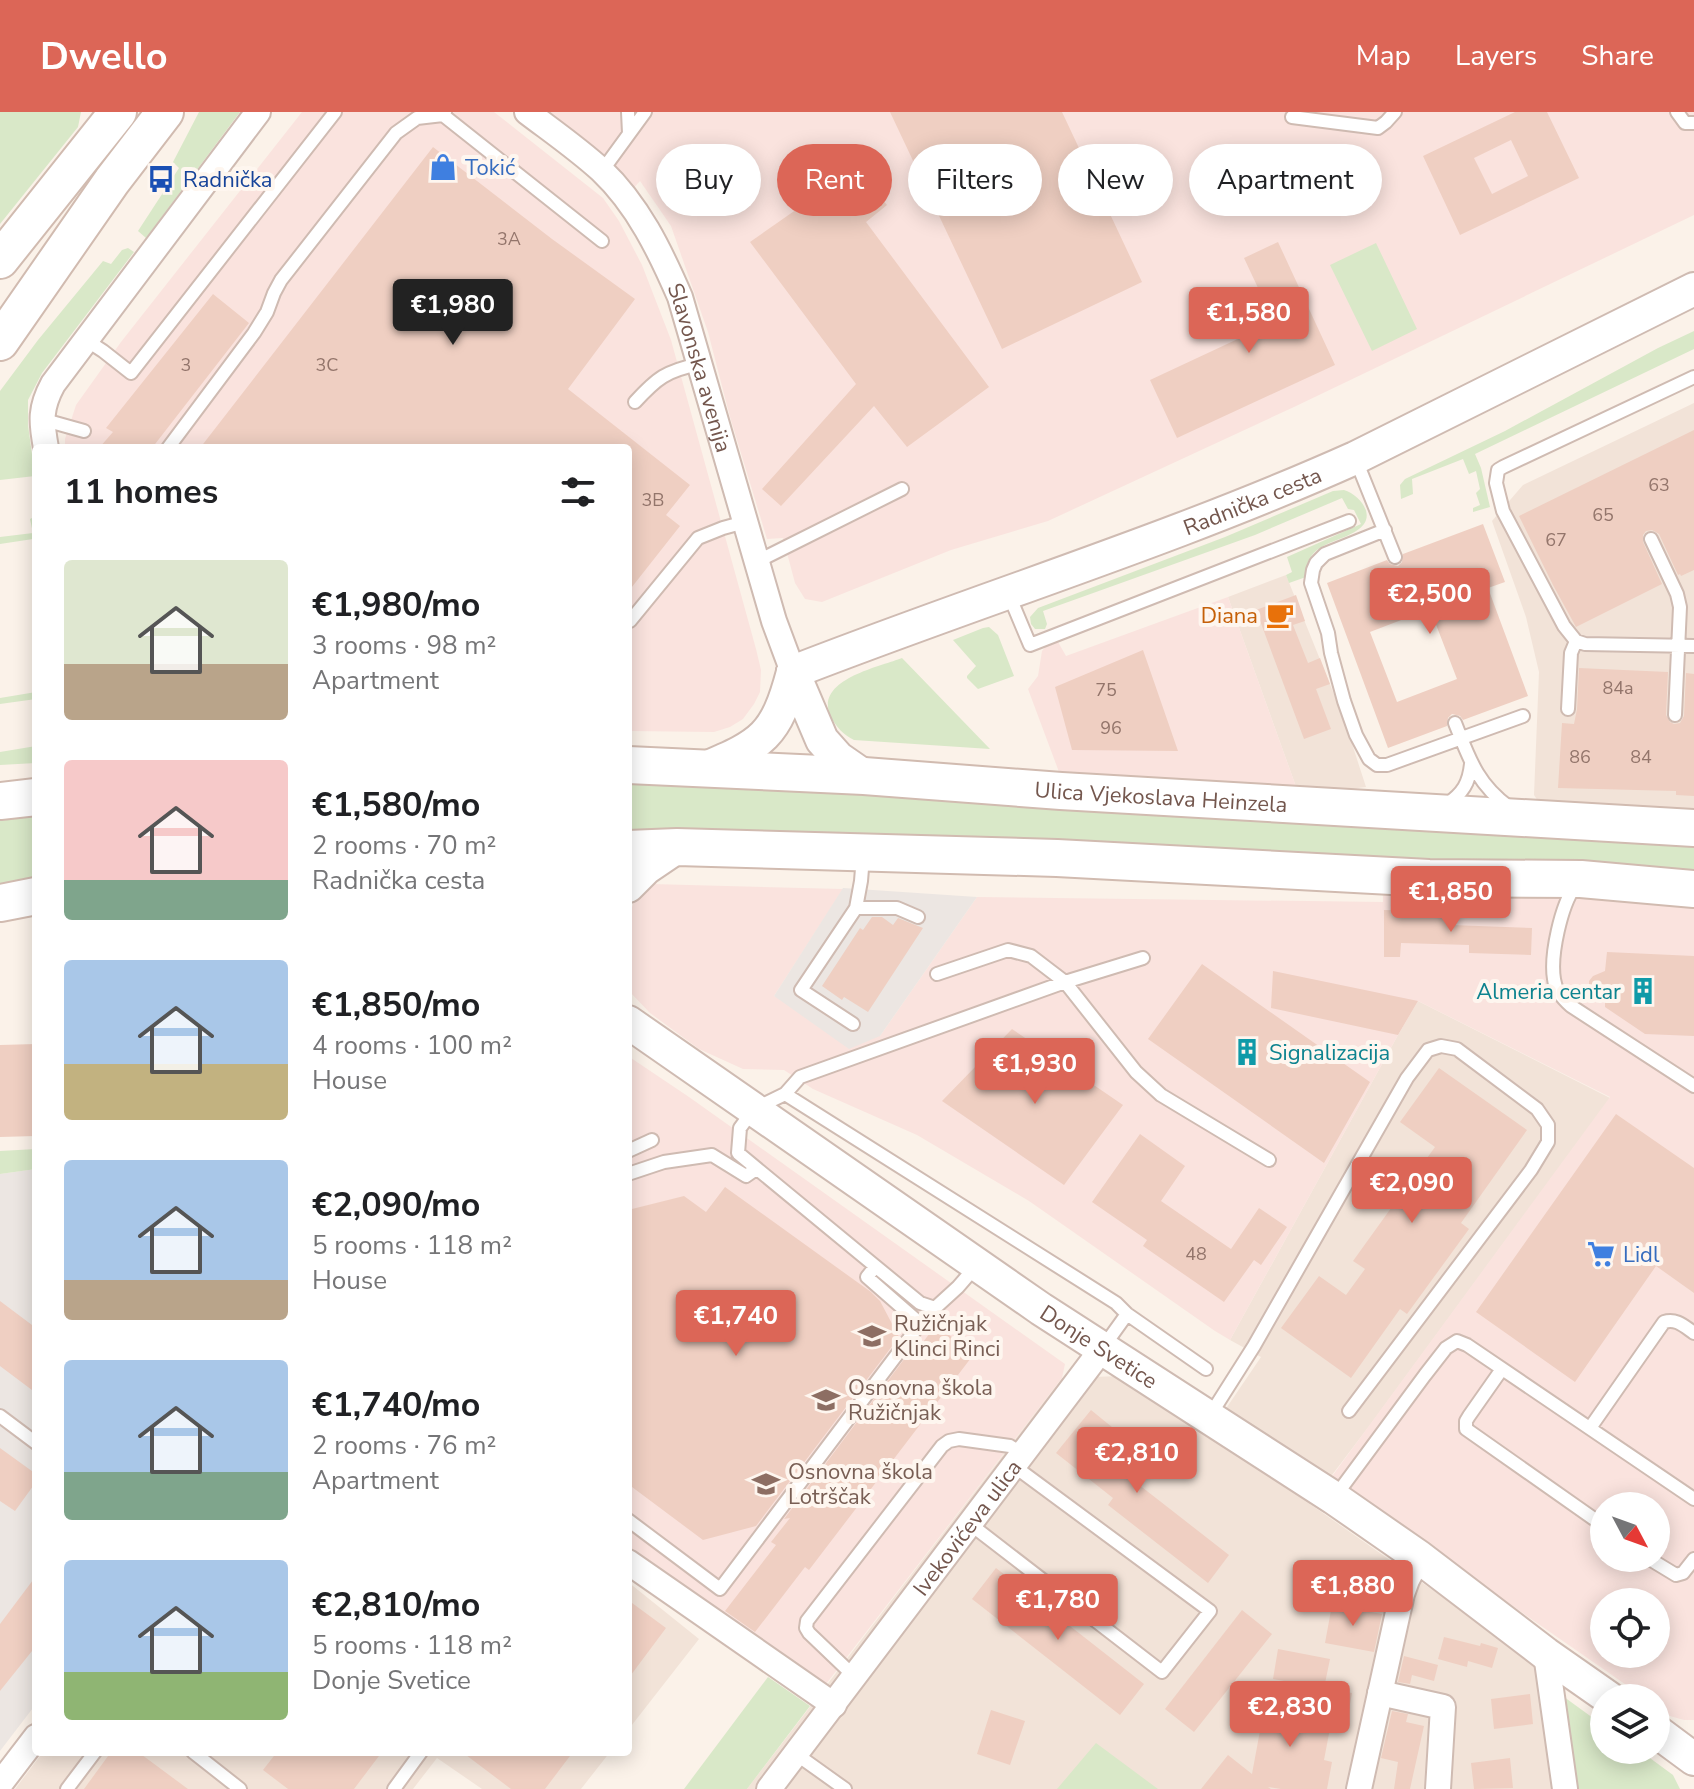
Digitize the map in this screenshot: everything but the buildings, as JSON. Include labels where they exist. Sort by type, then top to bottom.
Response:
[{"type":"main road","points":[[0,342],[112,181],[165,112]]},
{"type":"main road","points":[[3,258],[101,127]]},
{"type":"main road","points":[[0,370],[25,321],[35,290]]},
{"type":"main road","name":"Ulica Vjekoslava Heinzela","points":[[632,765],[864,776],[1061,791],[1694,828]]},
{"type":"main road","points":[[0,801],[32,797]]},
{"type":"main road","points":[[632,849],[677,847],[1057,858],[1429,878],[1581,879],[1694,889]]},
{"type":"main road","points":[[0,903],[32,897]]},
{"type":"street","points":[[45,444],[41,419],[53,384],[258,112]]},
{"type":"street","name":"Slavonska avenija","points":[[527,112],[602,171],[640,217],[659,251],[680,297],[774,621],[793,672]]},
{"type":"street","name":"Radnička cesta","points":[[793,672],[1161,537],[1319,474],[1694,289]]},
{"type":"street","points":[[701,769],[736,755],[763,738],[776,721],[793,672]]},
{"type":"street","points":[[793,672],[822,740],[838,758],[864,776]]},
{"type":"street","points":[[632,882],[646,868],[677,847]]},
{"type":"street","name":"Donje Svetice","points":[[632,1025],[977,1265],[1334,1498],[1419,1557],[1590,1685]]},
{"type":"street","name":"Ivekovićeva ulica","points":[[769,1789],[1102,1349]]},
{"type":"street","points":[[1359,1789],[1402,1594],[1419,1557]]},
{"type":"street","points":[[632,1565],[834,1705]]},
{"type":"street","points":[[1546,1654],[1565,1789]]},
{"type":"street","points":[[1380,1693],[1443,1707],[1438,1789]]},
{"type":"street","points":[[1670,1741],[1694,1759]]},
{"type":"street","points":[[0,1784],[32,1742]]},
{"type":"lane","points":[[86,340],[131,373],[335,112]]},
{"type":"lane","points":[[628,112],[629,133]]},
{"type":"lane","points":[[602,171],[645,112]]},
{"type":"lane","points":[[1677,112],[1685,123],[1694,123]]},
{"type":"lane","points":[[171,444],[254,333],[281,280],[396,133],[417,118],[444,113],[602,241]]},
{"type":"lane","points":[[1292,117],[1378,128],[1393,113]]},
{"type":"lane","points":[[635,402],[654,382],[677,368],[699,364]]},
{"type":"lane","points":[[1694,377],[1498,470],[1496,483],[1503,511],[1564,626],[1576,641],[1585,644],[1694,646]]},
{"type":"lane","points":[[41,419],[84,431]]},
{"type":"lane","points":[[1355,458],[1395,557]]},
{"type":"lane","points":[[756,560],[902,489]]},
{"type":"lane","points":[[1007,592],[1030,645],[1349,521]]},
{"type":"lane","points":[[632,619],[698,538],[745,522]]},
{"type":"lane","points":[[1385,530],[1325,554],[1313,570],[1313,589],[1328,633],[1344,701],[1356,735],[1369,759],[1377,765],[1387,765],[1523,716]]},
{"type":"lane","points":[[1651,539],[1677,594],[1680,621],[1675,715]]},
{"type":"lane","points":[[1568,709],[1571,653],[1576,641]]},
{"type":"lane","points":[[1455,723],[1471,764],[1486,786],[1500,800],[1529,819]]},
{"type":"lane","points":[[1427,812],[1441,808],[1460,794],[1469,782],[1471,764]]},
{"type":"lane","points":[[853,1024],[801,990],[856,908],[863,853]]},
{"type":"lane","points":[[1581,879],[1568,896],[1554,956],[1553,979],[1562,999],[1694,1086]]},
{"type":"lane","points":[[856,908],[897,908],[918,917]]},
{"type":"lane","points":[[937,974],[1008,950],[1031,956],[1065,982],[1136,1072],[1161,1095],[1269,1160]]},
{"type":"lane","points":[[977,1265],[935,1308],[920,1303],[738,1153],[740,1128],[754,1109],[785,1094],[800,1077],[1065,982],[1143,958]]},
{"type":"lane","points":[[1209,1417],[1254,1346],[1407,1078],[1428,1050],[1441,1046],[1457,1049],[1537,1109],[1548,1125],[1548,1142],[1522,1182],[1349,1411]]},
{"type":"lane","points":[[785,1094],[1116,1303],[1206,1369]]},
{"type":"lane","points":[[632,1149],[652,1140]]},
{"type":"lane","points":[[632,1173],[664,1162],[712,1155],[746,1176],[756,1169]]},
{"type":"lane","points":[[632,1523],[720,1589],[917,1328],[915,1319],[867,1277],[875,1267]]},
{"type":"lane","points":[[1102,1349],[1127,1314]]},
{"type":"lane","points":[[1590,1428],[1664,1322],[1671,1320],[1680,1323],[1694,1333]]},
{"type":"lane","points":[[1334,1498],[1446,1348],[1457,1341],[1694,1499]]},
{"type":"lane","points":[[1502,1369],[1469,1416],[1466,1429],[1590,1516]]},
{"type":"lane","points":[[0,1416],[32,1440]]},
{"type":"lane","points":[[855,1677],[809,1633],[807,1621],[942,1446],[959,1439],[1010,1446],[1018,1460],[1210,1611],[1162,1672],[970,1524]]},
{"type":"lane","points":[[1670,1571],[1676,1575],[1683,1573],[1694,1559]]},
{"type":"lane","points":[[796,1754],[845,1789]]},
{"type":"lane","points":[[67,1789],[92,1756]]},
{"type":"lane","points":[[198,1756],[240,1789]]},
{"type":"lane","points":[[394,1789],[418,1756]]},
{"type":"shaded area","points":[[302,112],[494,112],[603,198],[642,265],[671,340],[756,649],[761,670],[760,692],[754,704],[743,719],[714,732],[632,731],[632,444],[65,444],[76,405],[121,342]]},
{"type":"shaded area","points":[[549,112],[1694,112],[1694,215],[1048,521],[951,550],[822,602],[805,599],[795,583],[783,538],[767,539],[708,332],[671,226],[664,216],[761,216],[761,144],[656,144],[656,204],[640,181],[632,190],[605,156]]},
{"type":"shaded area","points":[[1694,403],[1694,817],[1540,804],[1534,795],[1539,672],[1526,617],[1492,521],[1523,485]]},
{"type":"shaded area","points":[[1286,575],[1344,719],[1366,787],[1299,795],[1228,597]]},
{"type":"shaded area","points":[[1228,597],[1299,795],[1199,788],[1059,772],[1028,689],[1038,676],[1042,651],[1046,646],[1058,642],[1066,656]]},
{"type":"shaded area","points":[[1383,881],[1694,903],[1694,1720],[1670,1716],[1670,1684],[1625,1684],[1602,1668],[1670,1668],[1670,1588],[1590,1588],[1590,1660],[1330,1479],[1610,1097],[1418,1001],[1230,1340],[1029,1201],[917,1135],[813,1089],[784,1070],[743,1069],[699,1049],[650,1013],[632,994],[632,907],[635,897],[651,884],[843,889],[774,996],[880,1036],[977,897],[1383,902]]},
{"type":"shaded area","points":[[843,888],[977,897],[880,1036],[849,1049],[774,996]]},
{"type":"shaded area","points":[[1418,1001],[1610,1098],[1310,1504],[1544,1668],[1557,1789],[747,1789],[1062,1378],[1122,1376],[1208,1435],[1261,1357],[1230,1340]]},
{"type":"shaded area","points":[[632,1059],[1065,1364],[1062,1378],[823,1688],[653,1569],[632,1549]]},
{"type":"shaded area","points":[[32,1170],[32,1709],[0,1751],[0,1174]]},
{"type":"shaded area","points":[[632,1585],[699,1639],[632,1725]]},
{"type":"shaded area","points":[[40,1756],[607,1756],[581,1789],[482,1789],[437,1758],[413,1789],[15,1789]]},
{"type":"green space","points":[[0,112],[81,112],[78,127],[0,224]]},
{"type":"green space","points":[[199,112],[240,112],[146,238],[138,231],[179,168],[173,162]]},
{"type":"green space","points":[[1376,243],[1417,329],[1372,351],[1330,265]]},
{"type":"green space","points":[[128,248],[134,252],[42,373],[28,400],[32,476],[0,480],[0,391],[103,261],[111,264],[122,250]]},
{"type":"green space","points":[[1694,331],[1694,349],[1475,454],[1490,507],[1473,512],[1473,508],[1480,505],[1476,493],[1480,489],[1476,471],[1469,474],[1463,459],[1412,479],[1413,494],[1401,499],[1400,485],[1405,479],[1505,431]]},
{"type":"green space","points":[[1344,490],[1356,496],[1364,506],[1364,524],[1351,534],[1317,550],[1307,565],[1306,577],[1289,583],[1286,575],[1292,572],[1287,557],[1361,524],[1354,510],[1348,509],[1342,498],[1255,535],[1043,611],[1047,624],[1045,629],[1035,629],[1031,624],[1030,617],[1038,608],[1225,537],[1333,491]]},
{"type":"green space","points":[[32,533],[32,539],[0,544],[0,537]]},
{"type":"green space","points":[[989,627],[998,635],[1014,676],[978,689],[967,678],[976,666],[953,640]]},
{"type":"green space","points":[[902,658],[990,749],[854,740],[835,724],[828,704],[831,693],[839,684]]},
{"type":"green space","points":[[32,693],[32,700],[0,704],[0,698]]},
{"type":"green space","points":[[32,747],[32,763],[0,765],[0,752]]},
{"type":"green space","points":[[632,783],[1694,844],[1694,872],[632,833]]},
{"type":"green space","points":[[32,816],[32,887],[0,893],[0,821]]},
{"type":"green space","points":[[32,1149],[32,1170],[0,1174],[0,1151]]},
{"type":"green space","points":[[768,1677],[810,1706],[747,1789],[684,1789]]},
{"type":"green space","points":[[1560,1694],[1590,1716],[1590,1764],[1658,1764],[1673,1775],[1680,1789],[1569,1789]]},
{"type":"green space","points":[[1096,1743],[1158,1789],[1057,1789]]},
{"type":"place","name":"Tokić","points":[[443,167]]},
{"type":"place","name":"Radnička","points":[[161,179]]},
{"type":"place","name":"Diana","points":[[1280,615]]},
{"type":"place","name":"Almeria centar","points":[[1643,991]]},
{"type":"place","name":"Signalizacija","points":[[1247,1052]]},
{"type":"place","name":"Lidl","points":[[1601,1254]]},
{"type":"place","name":"Ružičnjak Klinci Rinci","points":[[872,1336]]},
{"type":"place","name":"Osnovna škola Ružičnjak","points":[[826,1400]]},
{"type":"place","name":"Osnovna škola Lotrščak","points":[[766,1484]]}]
